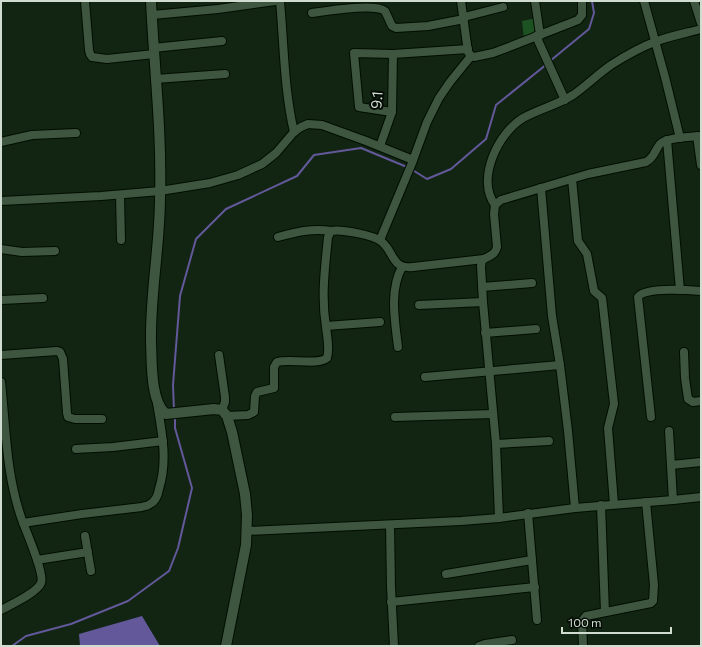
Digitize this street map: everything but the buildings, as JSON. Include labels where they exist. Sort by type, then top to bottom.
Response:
[{"type":"main road","points":[[151,1],[160,191],[159,226],[151,306],[154,387],[157,402],[161,410],[166,414],[214,409],[225,413],[232,432],[245,494],[247,531],[243,563],[226,646]]},
{"type":"street","points":[[84,1],[89,50],[92,57],[107,58],[222,41]]},
{"type":"street","points":[[152,15],[218,9],[275,1]]},
{"type":"street","points":[[280,1],[286,75],[294,132]]},
{"type":"street","points":[[380,240],[438,98],[470,53],[461,1]]},
{"type":"street","points":[[535,1],[538,36],[541,48],[565,100]]},
{"type":"street","points":[[392,112],[359,107],[354,53],[493,53],[580,18],[582,15],[582,1]]},
{"type":"street","points":[[644,1],[680,138]]},
{"type":"street","points":[[694,1],[701,23]]},
{"type":"street","points":[[312,13],[377,8],[385,11],[392,26],[396,28],[423,27],[464,18],[503,7]]},
{"type":"street","points":[[278,236],[319,229],[353,233],[380,240],[395,262],[402,267],[484,259],[491,256],[496,251],[497,247],[494,214],[495,205],[489,194],[487,175],[496,150],[503,138],[515,124],[523,118],[565,100],[588,84],[609,66],[627,56],[656,42],[701,29]]},
{"type":"street","name":"9.1","points":[[380,146],[392,112],[393,54]]},
{"type":"street","points":[[155,79],[225,74]]},
{"type":"street","points":[[1,201],[72,198],[160,191],[210,183],[238,175],[269,159],[294,132],[300,127],[308,124],[328,127],[380,146],[413,161]]},
{"type":"street","points":[[1,142],[32,135],[76,133]]},
{"type":"street","points":[[495,205],[501,200],[572,179],[605,170],[646,162],[654,156],[661,143],[667,140],[699,136],[701,165]]},
{"type":"street","points":[[667,140],[680,290]]},
{"type":"street","points":[[572,179],[578,241],[587,254],[594,291],[602,298],[604,306],[614,404],[614,409],[609,422],[608,433],[614,504]]},
{"type":"street","points":[[541,188],[552,316],[568,431],[575,508]]},
{"type":"street","points":[[120,194],[121,240]]},
{"type":"street","points":[[219,355],[225,398],[225,413],[242,416],[254,412],[255,396],[257,392],[274,388],[274,367],[278,362],[325,360],[328,352],[323,299],[328,237],[331,231]]},
{"type":"street","points":[[1,249],[22,252],[55,251]]},
{"type":"street","points":[[484,259],[481,263],[482,287],[496,444],[500,518]]},
{"type":"street","points":[[398,347],[394,316],[394,287],[396,278],[402,267]]},
{"type":"street","points":[[482,287],[532,283]]},
{"type":"street","points":[[652,417],[638,297],[643,293],[680,290],[701,291]]},
{"type":"street","points":[[1,300],[43,298]]},
{"type":"street","points":[[419,305],[483,302]]},
{"type":"street","points":[[326,326],[380,322]]},
{"type":"street","points":[[485,333],[536,329]]},
{"type":"street","points":[[1,355],[57,350],[60,352],[63,359],[66,413],[68,417],[75,419],[102,419]]},
{"type":"street","points":[[684,352],[685,378],[688,399],[693,402],[701,401]]},
{"type":"street","points":[[425,377],[560,365]]},
{"type":"street","points":[[1,382],[10,477],[23,524],[37,560],[42,579],[39,586],[1,610]]},
{"type":"street","points":[[23,524],[150,505],[157,497],[163,478],[163,441],[157,402]]},
{"type":"street","points":[[395,417],[493,414]]},
{"type":"street","points":[[669,431],[673,500]]},
{"type":"street","points":[[76,448],[113,447],[163,441]]},
{"type":"street","points":[[496,444],[549,441]]},
{"type":"street","points":[[671,465],[701,462]]},
{"type":"street","points":[[247,531],[390,525],[500,518],[601,505],[701,497]]},
{"type":"street","points":[[583,646],[583,619],[586,616],[651,603],[653,601],[654,585],[646,502]]},
{"type":"street","points":[[601,505],[605,612]]},
{"type":"street","points":[[528,514],[538,620]]},
{"type":"street","points":[[390,525],[391,602],[394,646]]},
{"type":"street","points":[[85,536],[92,571]]},
{"type":"street","points":[[37,560],[88,552]]},
{"type":"street","points":[[446,574],[532,560]]},
{"type":"street","points":[[391,602],[534,587]]},
{"type":"street","points":[[479,646],[512,640]]},
{"type":"green space","points":[[537,18],[539,30],[524,39],[522,21]]},
{"type":"shaded area","points":[[142,616],[160,646],[80,646],[79,634]]},
{"type":"waterway","points":[[550,61],[589,29],[594,13],[592,1]]},
{"type":"waterway","points":[[411,169],[427,179],[451,169],[486,139],[496,105],[547,64]]},
{"type":"waterway","points":[[174,411],[173,385],[180,296],[196,239],[226,209],[297,176],[314,155],[361,148],[407,167]]},
{"type":"waterway","points":[[12,646],[26,636],[71,624],[128,601],[169,571],[178,548],[192,488],[175,428],[175,417]]}]
